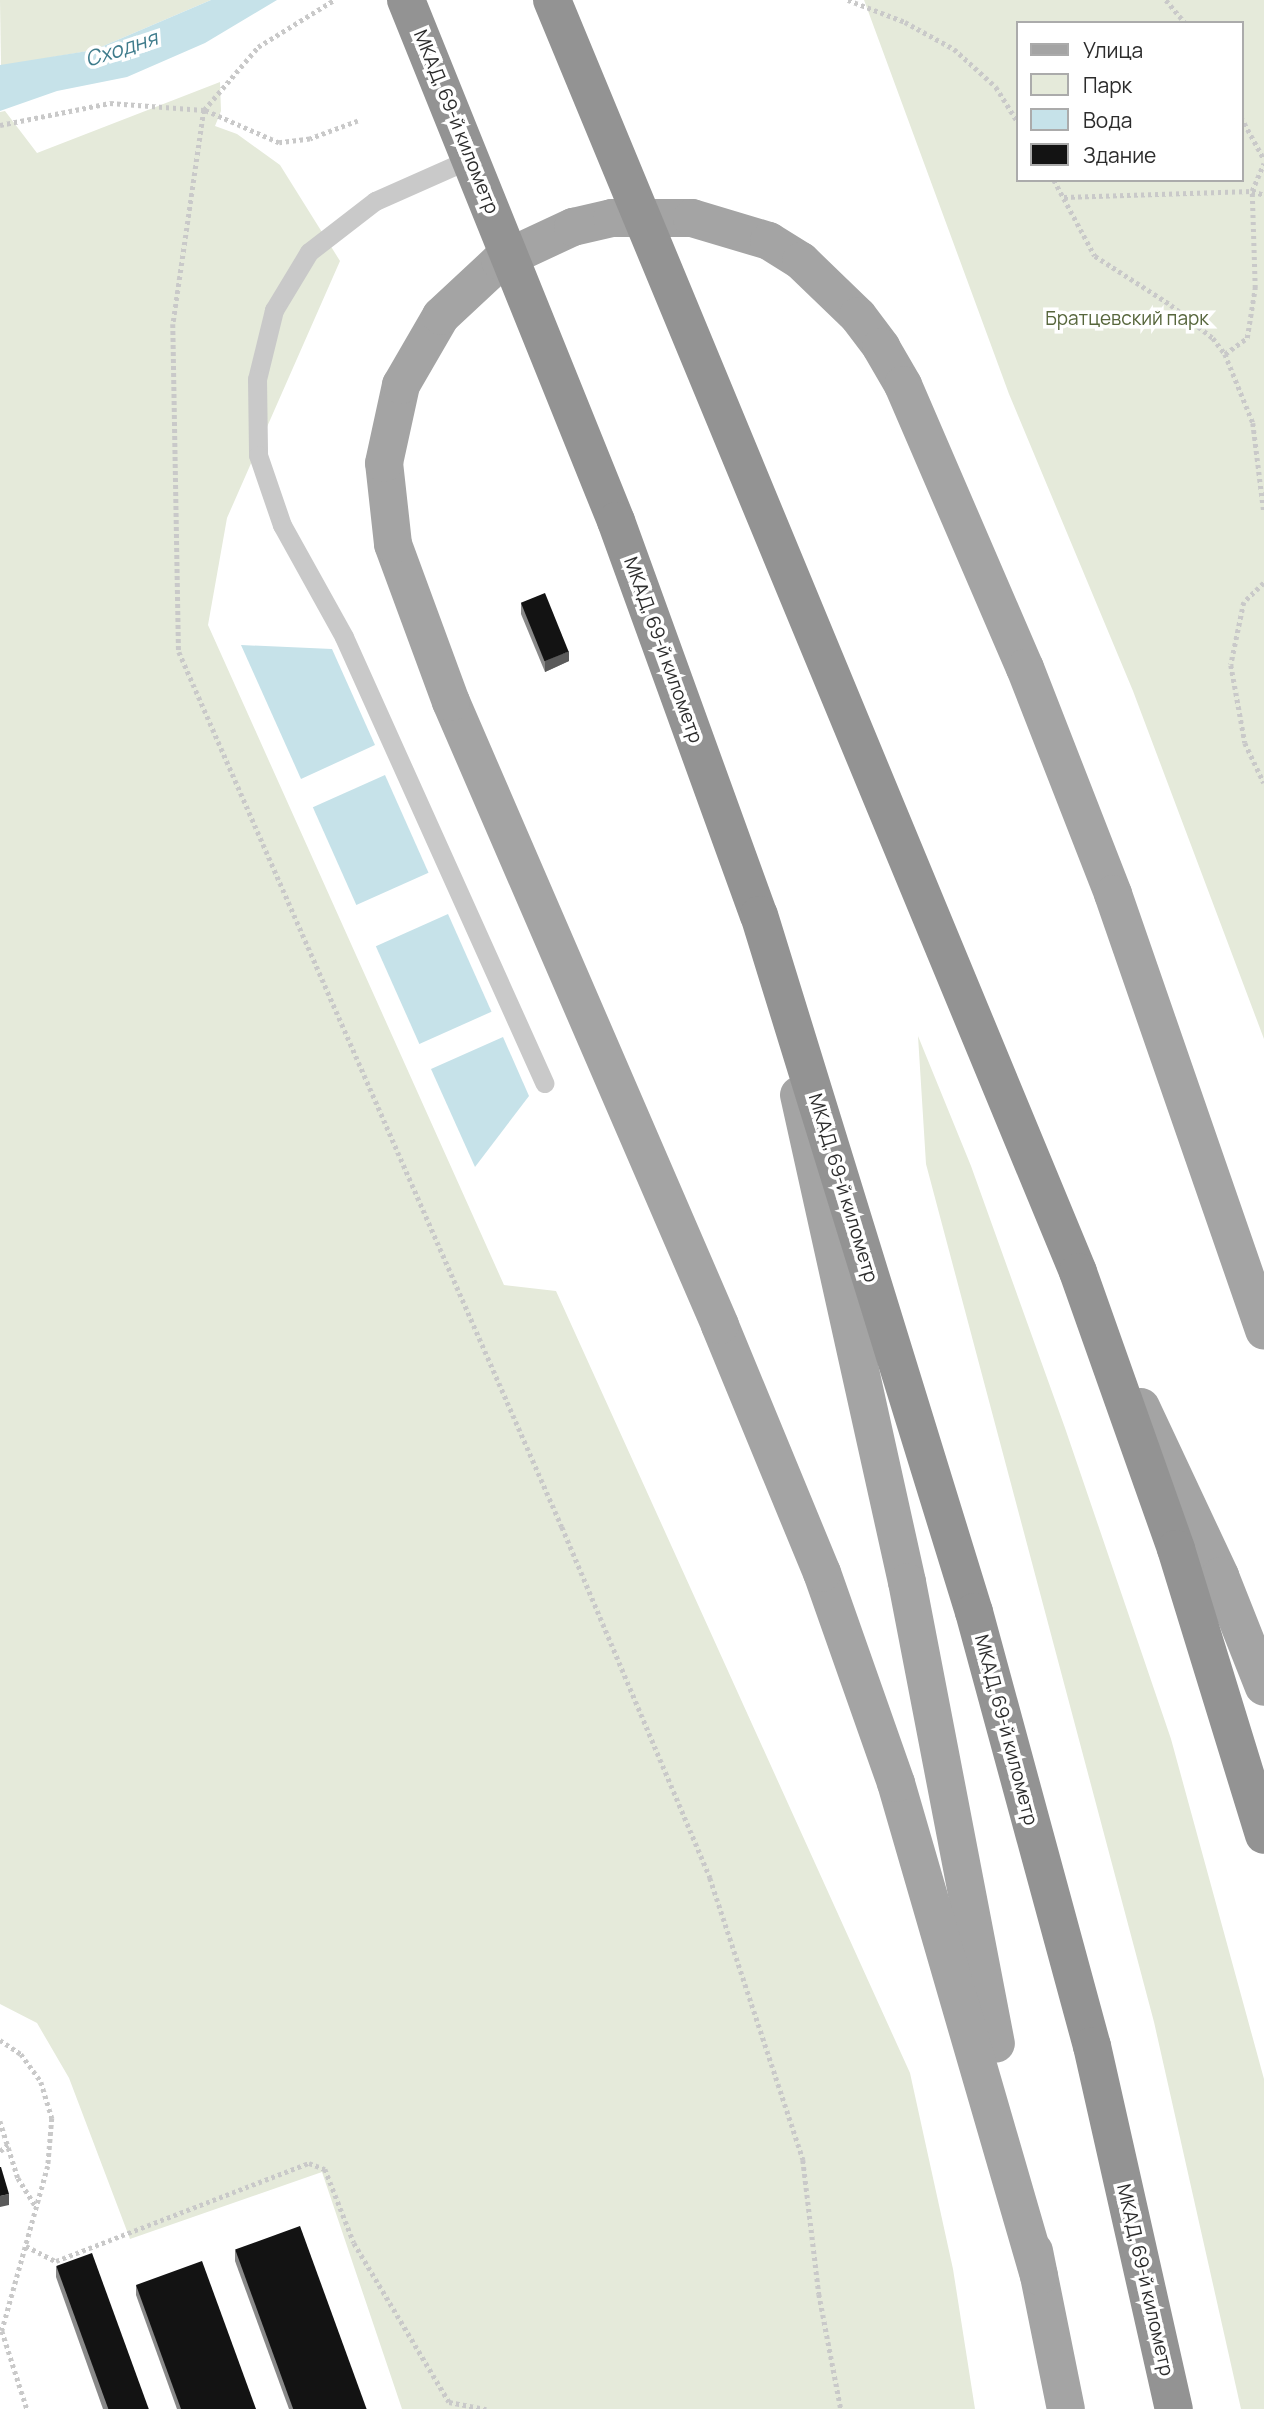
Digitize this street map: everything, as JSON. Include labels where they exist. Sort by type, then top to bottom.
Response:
[{"type":"highway","name":"МКАД, 69-й километр","points":[[406,0],[616,521],[759,915],[974,1612],[1092,2046],[1174,2409]]},
{"type":"highway","points":[[552,0],[1078,1272],[1176,1549],[1264,1835]]},
{"type":"main road","points":[[1039,2276],[896,1783],[822,1573],[675,1221],[451,702],[404,583],[385,495],[384,463],[401,385],[441,316],[500,261],[535,241],[612,218],[692,218],[769,241],[831,287],[881,347],[903,385],[1025,668],[1113,894],[1196,1127],[1264,1331]]},
{"type":"main road","points":[[759,915],[907,1582],[1066,2409]]},
{"type":"main road","points":[[1078,1272],[1220,1576],[1264,1687]]},
{"type":"lane","points":[[471,158],[375,201],[309,252],[274,310],[257,379],[258,455],[282,525],[344,637],[544,1083]]},
{"type":"path","points":[[334,0],[258,47],[204,110],[173,324],[179,652],[562,1527],[710,1878],[803,2160],[819,2294],[841,2409]]},
{"type":"path","points":[[848,0],[905,22],[954,49],[996,87],[1016,119]]},
{"type":"path","points":[[1166,0],[1183,21]]},
{"type":"path","points":[[0,125],[110,103],[204,110],[279,143],[310,139],[358,121]]},
{"type":"path","points":[[1224,355],[1247,338],[1255,288],[1252,191],[1264,161],[1243,121]]},
{"type":"path","points":[[1055,182],[1095,256],[1171,305],[1213,338],[1224,355],[1253,423],[1264,512]]},
{"type":"path","points":[[1064,197],[1252,191],[1264,195]]},
{"type":"path","points":[[1264,583],[1244,602],[1231,665],[1245,743],[1264,783]]},
{"type":"path","points":[[0,2040],[21,2054],[41,2082],[52,2118],[48,2166],[1,2331],[27,2409]]},
{"type":"path","points":[[0,2121],[18,2178],[37,2208]]},
{"type":"path","points":[[0,2151],[8,2145]]},
{"type":"path","points":[[26,2246],[55,2261],[309,2163],[325,2169],[354,2243],[449,2402],[486,2409]]},
{"type":"green space","points":[[0,0],[211,0],[94,50],[1,66]]},
{"type":"green space","name":"Братцевский парк","points":[[864,0],[1264,0],[1264,1039],[1133,691],[1009,394]]},
{"type":"green space","points":[[220,82],[221,111],[215,126],[237,134],[280,165],[340,261],[227,518],[208,625],[504,1285],[556,1291],[910,2073],[953,2269],[975,2409],[402,2409],[322,2172],[130,2239],[69,2078],[37,2023],[0,2004],[0,112],[5,111],[37,153]]},
{"type":"green space","points":[[918,1036],[971,1166],[1065,1428],[1171,1739],[1264,2079],[1264,2409],[1241,2409],[1154,2022],[926,1164]]},
{"type":"water","name":"Сходня","points":[[211,0],[277,0],[205,43],[127,77],[57,91],[0,111],[0,65],[94,50]]},
{"type":"water","points":[[241,645],[332,649],[375,745],[301,779]]},
{"type":"water","points":[[385,775],[429,873],[356,905],[313,807]]},
{"type":"water","points":[[448,914],[492,1012],[419,1044],[376,946]]},
{"type":"water","points":[[503,1037],[529,1096],[475,1167],[431,1069]]},
{"type":"building","points":[[545,593],[569,651],[544,661],[521,603]]},
{"type":"building","points":[[0,2167],[9,2194],[0,2196]]},
{"type":"building","points":[[300,2226],[367,2409],[293,2409],[235,2250]]},
{"type":"building","points":[[92,2253],[149,2409],[108,2409],[56,2266]]},
{"type":"building","points":[[202,2261],[256,2409],[181,2409],[136,2285]]}]
